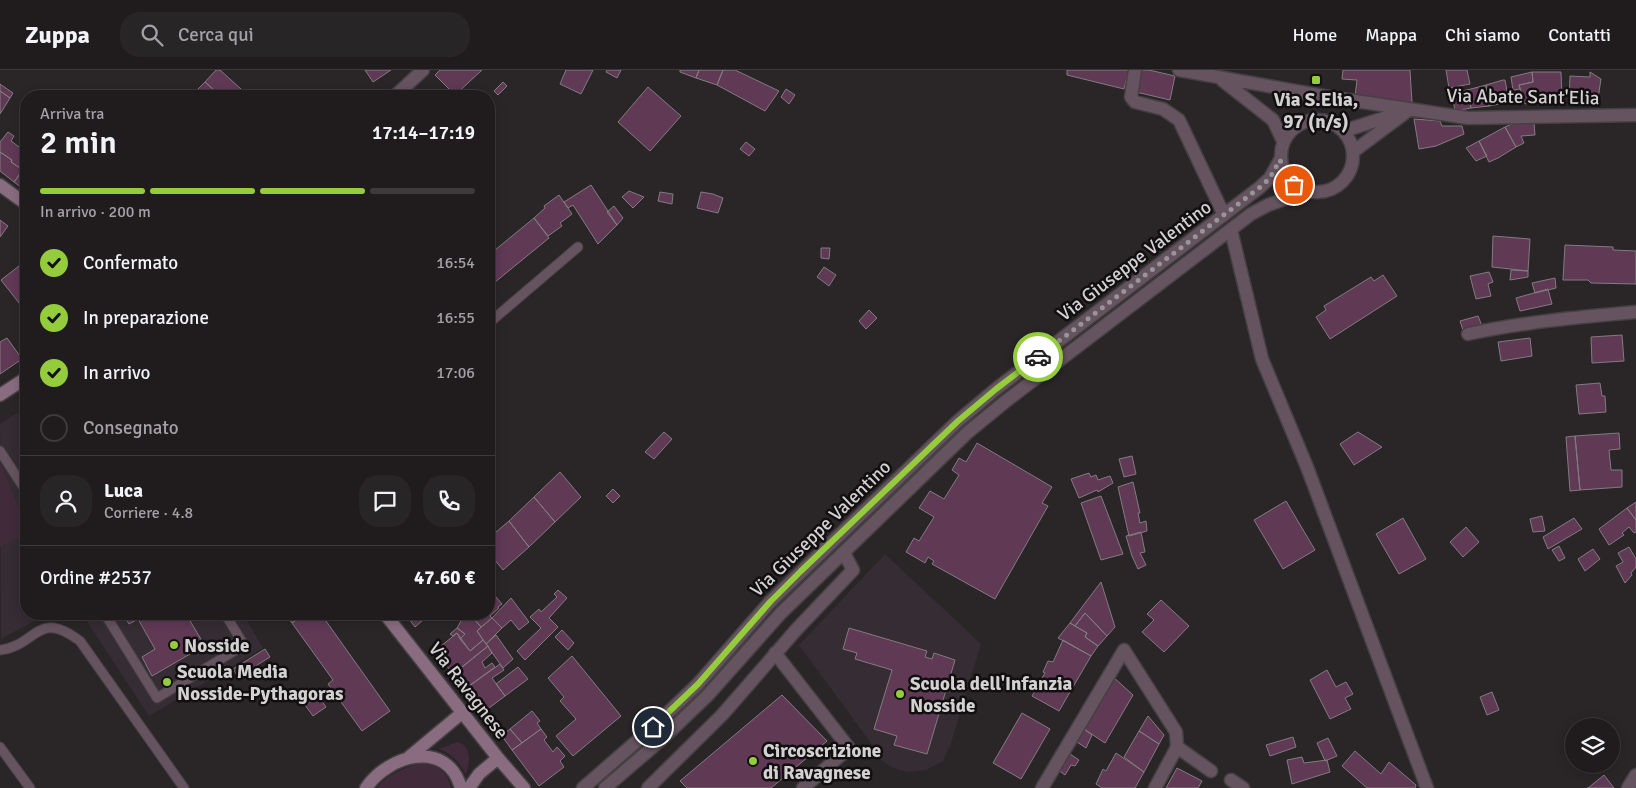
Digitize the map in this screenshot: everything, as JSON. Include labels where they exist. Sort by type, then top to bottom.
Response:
[{"type":"main road","points":[[0,185],[20,200]]},
{"type":"main road","points":[[0,395],[20,382]]},
{"type":"main road","name":"Via Ravagnese","points":[[390,620],[498,758],[524,788]]},
{"type":"main road","points":[[407,759],[463,712]]},
{"type":"main road","points":[[366,788],[372,779],[384,769],[407,759],[420,756],[428,756],[446,764],[455,774],[461,788]]},
{"type":"main road","points":[[469,788],[479,774],[498,758]]},
{"type":"street","points":[[401,90],[423,70]]},
{"type":"street","points":[[1135,70],[1131,97],[1135,102],[1164,109],[1178,120],[1224,215]]},
{"type":"street","name":"Via Abate Sant'Elia","points":[[1179,70],[1409,110],[1468,118],[1636,115]]},
{"type":"street","name":"Via Abate Sant'Elia","points":[[1220,78],[1273,120],[1284,141]]},
{"type":"street","points":[[1354,151],[1409,110]]},
{"type":"street","name":"Via Abate Sant'Elia","points":[[1344,130],[1409,110]]},
{"type":"street","name":"Via Abate Sant'Elia","points":[[1273,120],[1298,125]]},
{"type":"street","points":[[1310,120],[1334,123],[1344,130],[1354,151],[1353,166],[1346,179],[1335,188],[1321,193],[1307,192],[1294,185],[1285,173],[1280,160],[1284,141],[1290,132],[1298,125],[1310,120]]},
{"type":"street","name":"Via Giuseppe Valentino","points":[[583,788],[653,727],[698,684],[770,602],[951,428],[980,402],[1259,188],[1270,178],[1280,160]]},
{"type":"street","name":"Via Giuseppe Valentino","points":[[611,786],[708,695],[781,613],[989,414],[1251,214],[1268,205],[1307,192]]},
{"type":"street","points":[[1231,230],[1262,359],[1314,486],[1427,788]]},
{"type":"street","points":[[1468,334],[1561,318],[1636,312]]},
{"type":"street","points":[[980,402],[989,414]]},
{"type":"street","points":[[648,788],[723,714],[775,653],[853,570],[844,553]]},
{"type":"street","points":[[1042,788],[1124,650],[1176,732],[1177,747],[1155,788]]},
{"type":"street","points":[[775,653],[850,748],[803,788]]},
{"type":"street","points":[[1177,747],[1211,771]]},
{"type":"street","points":[[603,771],[611,786]]},
{"type":"street","points":[[1628,788],[1636,774]]},
{"type":"street","points":[[1231,780],[1243,788]]},
{"type":"lane","points":[[495,318],[578,247]]},
{"type":"lane","points":[[0,451],[20,482]]},
{"type":"lane","points":[[109,620],[157,698],[244,645],[229,620]]},
{"type":"lane","points":[[0,650],[15,645],[40,630],[47,628],[63,629],[80,641],[184,788]]},
{"type":"lane","points":[[0,747],[30,788]]},
{"type":"shaded area","points":[[20,411],[20,620],[36,620],[1,639],[0,424]]},
{"type":"shaded area","points":[[0,463],[20,511],[20,538],[0,546]]},
{"type":"shaded area","name":"Scuola dell'Infanzia Nosside","points":[[885,554],[981,644],[951,743],[943,761],[926,770],[908,772],[893,768],[881,760],[871,743],[799,645]]},
{"type":"shaded area","name":"Scuola Media Nosside-Pythagoras","points":[[86,620],[247,620],[263,648],[149,716]]},
{"type":"shaded area","points":[[457,742],[465,747],[469,755],[466,774],[455,759],[439,749]]},
{"type":"shaded area","points":[[423,762],[442,770],[451,788],[377,788],[392,774]]},
{"type":"building","points":[[216,70],[220,70],[241,89],[214,90],[205,82]]},
{"type":"building","points":[[365,70],[391,70],[373,82]]},
{"type":"building","points":[[440,70],[482,70],[460,90],[450,90],[435,75]]},
{"type":"building","points":[[566,70],[593,70],[581,94],[560,84]]},
{"type":"building","points":[[607,70],[621,70],[617,78],[606,72]]},
{"type":"building","points":[[680,70],[699,70],[696,78],[680,72]]},
{"type":"building","points":[[699,70],[723,70],[717,85],[696,78]]},
{"type":"building","points":[[723,70],[735,70],[779,91],[765,111],[717,85]]},
{"type":"building","points":[[1067,70],[1129,70],[1124,89],[1067,75]]},
{"type":"building","points":[[1140,70],[1149,70],[1175,76],[1170,100],[1136,92]]},
{"type":"building","points":[[1343,70],[1410,70],[1412,103],[1355,96],[1357,80],[1342,79]]},
{"type":"building","points":[[1446,70],[1467,70],[1470,84],[1449,88]]},
{"type":"building","points":[[1532,72],[1561,72],[1562,98],[1537,104],[1536,101],[1525,104],[1519,85],[1533,82]]},
{"type":"building","points":[[1532,72],[1533,82],[1519,85],[1520,89],[1513,90],[1511,77]]},
{"type":"building","points":[[1590,72],[1601,79],[1597,105],[1569,103],[1570,76],[1590,77]]},
{"type":"building","points":[[1505,80],[1509,102],[1489,106],[1486,85]]},
{"type":"building","points":[[205,82],[214,90],[197,90]]},
{"type":"building","points":[[503,82],[507,86],[498,95],[495,90]]},
{"type":"building","points":[[0,84],[13,93],[10,98],[0,91]]},
{"type":"building","points":[[1486,85],[1489,106],[1471,108],[1467,90]]},
{"type":"building","points":[[648,87],[681,116],[650,151],[618,122]]},
{"type":"building","points":[[786,89],[795,95],[789,104],[781,97]]},
{"type":"building","points":[[1467,90],[1471,108],[1455,111],[1452,93]]},
{"type":"building","points":[[0,91],[10,98],[0,114]]},
{"type":"building","points":[[1414,119],[1440,121],[1442,126],[1462,126],[1464,134],[1436,146],[1419,149]]},
{"type":"building","points":[[1534,122],[1535,135],[1521,136],[1524,143],[1516,147],[1505,127],[1514,123]]},
{"type":"building","points":[[1505,127],[1516,147],[1489,162],[1479,141]]},
{"type":"building","points":[[8,132],[14,136],[11,141],[20,148],[20,168],[0,152],[0,142]]},
{"type":"building","points":[[1479,141],[1487,156],[1476,161],[1466,148]]},
{"type":"building","points":[[746,142],[755,149],[749,156],[740,149]]},
{"type":"building","points":[[0,152],[20,168],[20,174],[14,182],[0,171]]},
{"type":"building","points":[[20,174],[20,186],[14,182]]},
{"type":"building","points":[[591,185],[617,225],[598,244],[573,205],[568,208],[564,202]]},
{"type":"building","points":[[629,191],[644,197],[633,208],[622,197]]},
{"type":"building","points":[[660,192],[673,194],[672,204],[658,201]]},
{"type":"building","points":[[701,192],[723,198],[718,213],[697,208]]},
{"type":"building","points":[[559,195],[572,214],[560,223],[562,226],[548,236],[534,218],[545,208],[544,206]]},
{"type":"building","points":[[614,206],[623,218],[617,225],[607,212]]},
{"type":"building","points":[[534,218],[549,238],[495,282],[495,250]]},
{"type":"building","points":[[0,220],[8,226],[0,237]]},
{"type":"building","points":[[1493,236],[1530,239],[1528,271],[1492,267]]},
{"type":"building","points":[[1565,245],[1613,247],[1613,250],[1636,251],[1636,284],[1563,280]]},
{"type":"building","points":[[821,248],[830,248],[829,259],[821,258]]},
{"type":"building","points":[[19,266],[20,304],[1,280]]},
{"type":"building","points":[[824,267],[836,275],[829,286],[817,277]]},
{"type":"building","points":[[1511,270],[1528,271],[1528,277],[1510,280]]},
{"type":"building","points":[[1489,272],[1493,282],[1488,284],[1491,296],[1476,299],[1470,276]]},
{"type":"building","points":[[1383,275],[1397,296],[1330,339],[1316,317],[1326,310],[1324,306],[1371,277],[1374,281]]},
{"type":"building","points":[[1555,278],[1556,288],[1535,293],[1532,283]]},
{"type":"building","points":[[1548,289],[1552,304],[1520,311],[1516,298]]},
{"type":"building","points":[[869,310],[877,318],[866,329],[859,321]]},
{"type":"building","points":[[1478,316],[1482,326],[1463,330],[1460,321]]},
{"type":"building","points":[[1622,335],[1624,361],[1592,363],[1591,337]]},
{"type":"building","points":[[7,338],[20,356],[20,360],[0,374],[0,342]]},
{"type":"building","points":[[1530,338],[1532,356],[1501,361],[1498,342]]},
{"type":"building","points":[[1600,383],[1602,396],[1605,396],[1606,412],[1579,414],[1576,385]]},
{"type":"building","points":[[664,432],[672,439],[654,459],[645,452]]},
{"type":"building","points":[[1358,432],[1382,447],[1354,465],[1340,444]]},
{"type":"building","points":[[1619,433],[1620,449],[1609,450],[1611,470],[1622,470],[1622,487],[1580,490],[1575,436]]},
{"type":"building","points":[[1575,436],[1580,490],[1570,491],[1566,437]]},
{"type":"building","points":[[977,443],[1052,487],[1042,503],[1048,506],[995,599],[932,564],[934,561],[928,557],[925,563],[906,552],[914,538],[919,541],[934,517],[919,508],[930,491],[944,499],[959,475],[952,470],[959,458],[966,462]]},
{"type":"building","points":[[1132,456],[1136,474],[1124,477],[1119,459]]},
{"type":"building","points":[[560,472],[581,497],[555,522],[534,497]]},
{"type":"building","points":[[1089,473],[1091,477],[1096,475],[1098,480],[1110,476],[1113,483],[1098,492],[1097,490],[1079,498],[1071,479]]},
{"type":"building","points":[[1133,482],[1140,513],[1138,513],[1140,523],[1146,521],[1147,531],[1129,536],[1118,487]]},
{"type":"building","points":[[613,489],[620,496],[613,503],[606,496]]},
{"type":"building","points":[[1101,496],[1123,554],[1101,560],[1081,503]]},
{"type":"building","points":[[534,497],[555,522],[529,547],[509,521]]},
{"type":"building","points":[[1286,501],[1315,550],[1283,569],[1254,520]]},
{"type":"building","points":[[1636,502],[1636,520],[1627,508]]},
{"type":"building","points":[[1627,508],[1636,520],[1636,532],[1634,533],[1629,527],[1622,533],[1624,535],[1609,545],[1599,529]]},
{"type":"building","points":[[1542,516],[1545,531],[1533,532],[1530,519]]},
{"type":"building","points":[[1403,518],[1426,559],[1399,574],[1376,534]]},
{"type":"building","points":[[1574,518],[1582,529],[1548,549],[1543,537]]},
{"type":"building","points":[[509,521],[529,547],[503,570],[495,560],[495,533]]},
{"type":"building","points":[[1466,527],[1479,542],[1463,557],[1450,542]]},
{"type":"building","points":[[1141,532],[1145,552],[1140,553],[1146,565],[1138,569],[1126,536]]},
{"type":"building","points":[[1559,546],[1565,558],[1559,561],[1552,550]]},
{"type":"building","points":[[1629,547],[1636,559],[1636,567],[1625,583],[1616,566],[1623,562],[1618,553]]},
{"type":"building","points":[[1593,549],[1600,559],[1585,571],[1578,559]]},
{"type":"building","points":[[1101,582],[1115,627],[1107,636],[1085,613],[1075,626],[1070,623]]},
{"type":"building","points":[[558,590],[567,598],[549,618],[558,627],[525,660],[517,651],[541,628],[530,617],[539,609],[541,612],[557,597],[554,594]]},
{"type":"building","points":[[495,596],[502,604],[495,612]]},
{"type":"building","points":[[511,598],[529,622],[519,630],[511,620],[502,628],[494,620],[495,615]]},
{"type":"building","points":[[1161,600],[1189,626],[1164,652],[1142,632],[1154,620],[1147,614]]},
{"type":"building","points":[[1085,613],[1107,636],[1098,646],[1085,637],[1087,633],[1075,626]]},
{"type":"building","name":"Nosside","points":[[127,620],[136,620],[129,624]]},
{"type":"building","name":"Nosside","points":[[139,620],[190,620],[202,641],[187,649],[190,654],[152,676],[142,657],[155,649]]},
{"type":"building","points":[[296,620],[325,620],[390,711],[362,731],[328,684],[333,680],[292,623]]},
{"type":"building","points":[[410,620],[423,620],[415,627]]},
{"type":"building","points":[[462,620],[475,620],[481,627],[477,631],[483,640],[470,651],[460,639],[465,634],[457,628]]},
{"type":"building","points":[[475,620],[490,620],[481,627]]},
{"type":"building","points":[[490,620],[494,620],[502,628],[486,644],[477,631]]},
{"type":"building","points":[[1070,623],[1087,633],[1085,637],[1098,646],[1091,656],[1058,638]]},
{"type":"building","points":[[457,628],[465,634],[460,639],[457,633],[453,636],[450,634]]},
{"type":"building","points":[[849,628],[927,651],[925,657],[932,659],[934,653],[955,660],[927,754],[894,745],[897,736],[874,729],[892,670],[855,659],[857,653],[843,649]]},
{"type":"building","points":[[562,630],[574,643],[568,650],[555,637]]},
{"type":"building","points":[[457,633],[470,651],[483,640],[488,646],[453,674],[435,651]]},
{"type":"building","points":[[496,635],[513,659],[503,668],[486,644]]},
{"type":"building","points":[[1063,640],[1091,656],[1059,711],[1032,696],[1045,673],[1043,672],[1048,661],[1053,662]]},
{"type":"building","points":[[488,646],[492,653],[482,662],[485,668],[492,663],[495,667],[466,688],[455,673]]},
{"type":"building","points":[[265,649],[270,657],[238,677],[233,669]]},
{"type":"building","points":[[572,656],[621,716],[573,756],[556,736],[576,719],[560,701],[564,697],[548,678]]},
{"type":"building","points":[[500,664],[504,670],[492,678],[505,696],[485,711],[468,687]]},
{"type":"building","points":[[518,667],[528,679],[505,696],[496,684]]},
{"type":"building","points":[[1327,670],[1336,687],[1346,682],[1353,694],[1345,698],[1351,709],[1330,719],[1310,680]]},
{"type":"building","points":[[1111,675],[1133,695],[1105,743],[1081,727]]},
{"type":"building","points":[[1492,692],[1499,710],[1487,715],[1480,697]]},
{"type":"building","name":"Circoscrizione di Ravagnese","points":[[782,695],[827,741],[771,788],[687,788],[680,781]]},
{"type":"building","points":[[318,696],[326,707],[313,716],[305,705]]},
{"type":"building","points":[[532,711],[540,721],[537,723],[541,729],[522,743],[510,729]]},
{"type":"building","points":[[1022,713],[1050,729],[1021,779],[993,763]]},
{"type":"building","points":[[1148,716],[1164,735],[1159,744],[1139,731]]},
{"type":"building","points":[[1081,727],[1092,735],[1086,748],[1074,740]]},
{"type":"building","points":[[510,729],[522,743],[512,750],[502,736]]},
{"type":"building","points":[[541,729],[547,737],[544,740],[553,752],[557,747],[565,756],[560,761],[564,767],[539,786],[512,750]]},
{"type":"building","points":[[1139,731],[1159,744],[1144,772],[1124,757]]},
{"type":"building","points":[[1293,737],[1296,747],[1270,756],[1266,745]]},
{"type":"building","points":[[1328,738],[1337,756],[1325,761],[1317,743]]},
{"type":"building","points":[[1355,751],[1381,774],[1389,762],[1416,785],[1415,788],[1367,788],[1342,766]]},
{"type":"building","points":[[1067,752],[1079,760],[1075,766],[1071,765],[1065,775],[1057,769]]},
{"type":"building","points":[[1116,753],[1144,772],[1135,788],[1102,788],[1096,784],[1103,769],[1106,771]]},
{"type":"building","points":[[1302,757],[1304,763],[1327,760],[1330,772],[1292,784],[1287,760]]},
{"type":"building","points":[[1177,768],[1202,781],[1198,788],[1166,788]]},
{"type":"building","points":[[1604,775],[1614,788],[1588,788]]},
{"type":"way so far","points":[[1038,357],[1259,188],[1270,178],[1280,160],[1285,173],[1294,185]]},
{"type":"place","name":"Via S.Elia, 97 (n/s)","points":[[1316,80]]},
{"type":"place","name":"Nosside","points":[[174,645]]},
{"type":"place","name":"Scuola Media Nosside-Pythagoras","points":[[167,682]]},
{"type":"place","name":"Scuola dell'Infanzia Nosside","points":[[900,694]]},
{"type":"place","name":"Circoscrizione di Ravagnese","points":[[753,761]]},
{"type":"route","points":[[653,727],[698,684],[770,602],[801,571],[958,421],[1038,357]]}]
